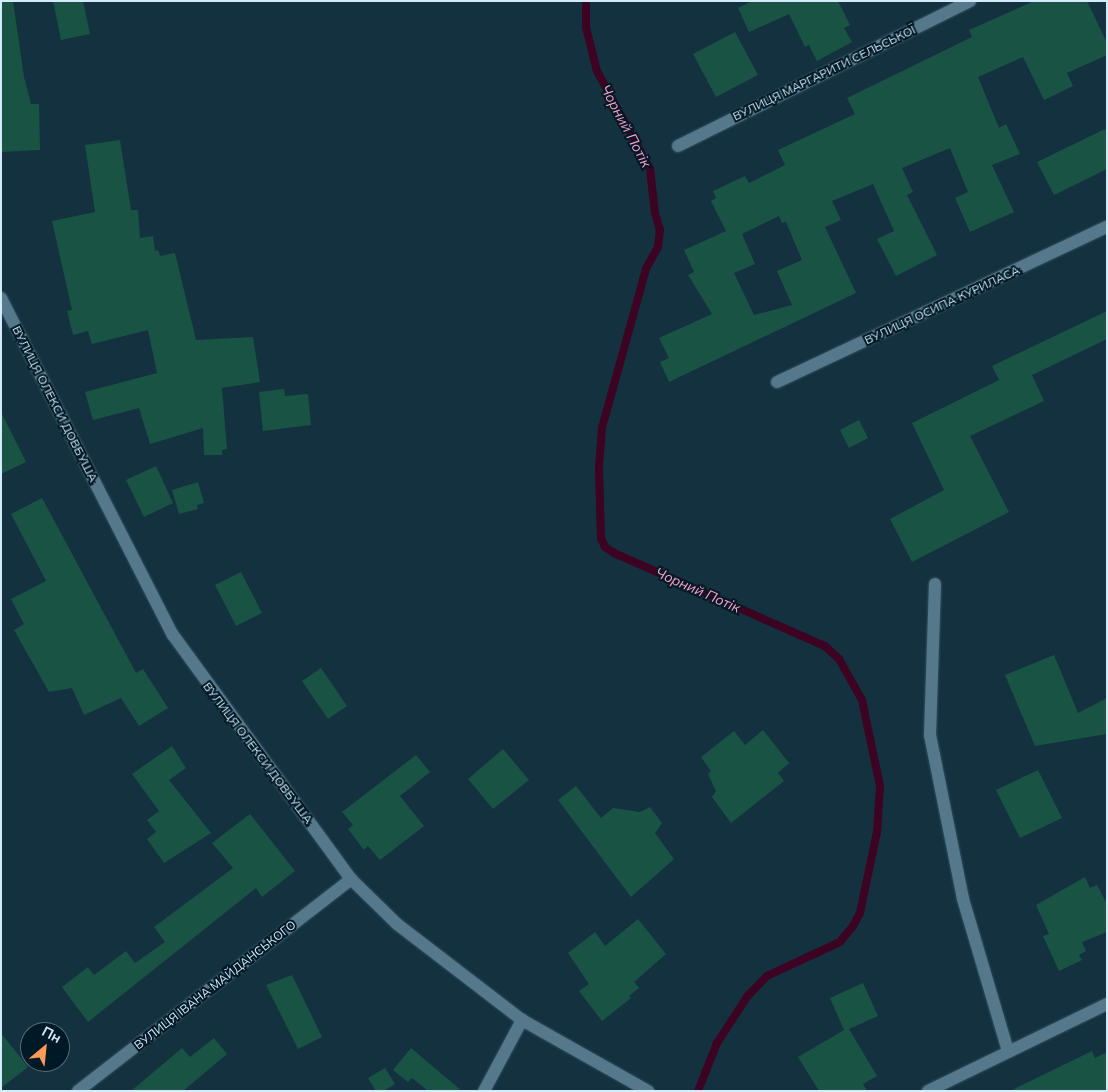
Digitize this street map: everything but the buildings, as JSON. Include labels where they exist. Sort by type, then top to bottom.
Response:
[{"type":"street","name":"ВУЛИЦЯ МАРГАРИТИ СЕЛЬСЬКОЇ","points":[[678,146],[970,1]]},
{"type":"street","name":"ВУЛИЦЯ ОСИПА КУРИЛАСА","points":[[778,382],[1107,227]]},
{"type":"street","name":"ВУЛИЦЯ ОЛЕКСИ ДОВБУША","points":[[1,298],[173,635],[351,879],[397,924],[522,1020],[648,1091]]},
{"type":"street","points":[[935,584],[930,735],[963,899],[1008,1051]]},
{"type":"street","name":"ВУЛИЦЯ ІВАНА МАЙДАНСЬКОГО","points":[[78,1091],[351,879]]},
{"type":"street","points":[[928,1091],[1107,1004]]},
{"type":"street","points":[[484,1091],[522,1020]]},
{"type":"waterway","name":"Чорний Потік","points":[[586,1],[586,27],[597,71],[650,169],[655,213],[660,230],[658,247],[646,269],[602,428],[599,468],[601,538],[605,547],[614,553],[825,646],[839,659],[862,700],[880,786],[877,832],[860,913],[853,926],[840,942],[767,976],[747,997],[717,1043],[698,1091]]}]
